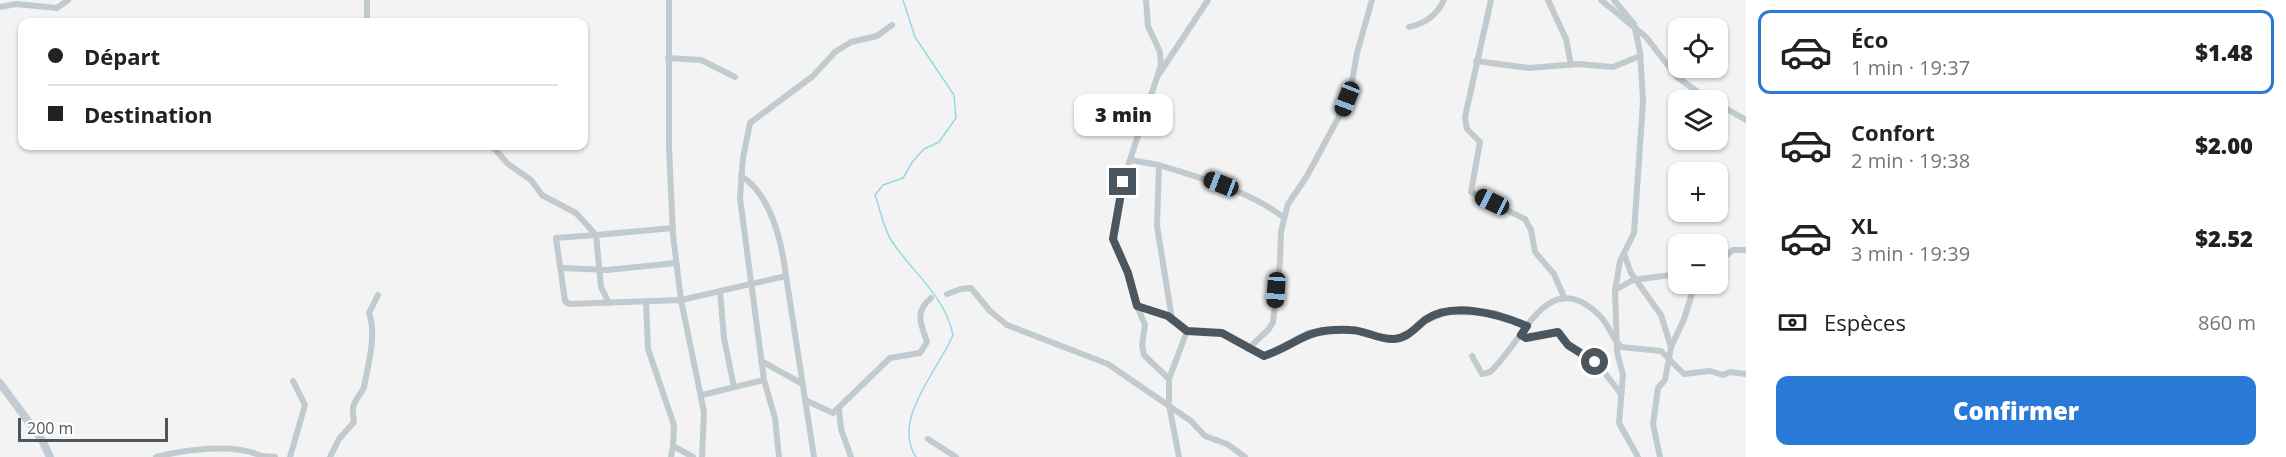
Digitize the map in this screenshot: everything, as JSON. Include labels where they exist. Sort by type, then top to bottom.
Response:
[{"type":"main road","points":[[0,383],[42,440],[50,457]]},
{"type":"street","points":[[0,7],[16,4],[57,8],[68,0]]},
{"type":"street","points":[[367,0],[368,18]]},
{"type":"street","points":[[669,0],[668,58],[673,228],[681,300],[702,395],[705,427],[702,457]]},
{"type":"street","points":[[1146,0],[1149,30],[1160,52],[1158,74],[1120,194],[1113,239],[1128,273],[1145,325],[1142,345],[1144,355],[1168,379]]},
{"type":"street","points":[[1158,74],[1209,0]]},
{"type":"street","points":[[1248,349],[1269,329],[1273,322],[1284,218],[1288,204],[1312,167],[1342,111],[1351,88],[1357,53],[1372,0]]},
{"type":"street","points":[[1409,27],[1424,23],[1444,0]]},
{"type":"street","points":[[1491,0],[1465,117],[1467,129],[1480,142],[1471,192],[1525,219],[1531,230],[1535,252],[1554,274],[1564,297]]},
{"type":"street","points":[[1548,0],[1566,39],[1571,65]]},
{"type":"street","points":[[1601,0],[1650,41],[1677,77],[1695,90]]},
{"type":"street","points":[[1614,0],[1635,27],[1640,56],[1643,101],[1638,134],[1640,163],[1633,210],[1634,233],[1624,254],[1615,290],[1617,343],[1623,370],[1618,423],[1638,457]]},
{"type":"street","points":[[779,457],[775,418],[761,361],[740,198],[741,176],[752,120],[813,76],[835,52],[852,42],[877,36],[892,25]]},
{"type":"street","points":[[1476,61],[1529,68],[1571,65],[1613,67],[1640,56]]},
{"type":"street","points":[[668,58],[701,60],[735,77]]},
{"type":"street","points":[[1728,110],[1746,120]]},
{"type":"street","points":[[496,150],[508,164],[531,180],[542,195],[576,213],[596,235],[601,287],[609,303]]},
{"type":"street","points":[[1130,160],[1159,165],[1221,184],[1269,206],[1284,218]]},
{"type":"street","points":[[1159,165],[1157,226],[1172,319]]},
{"type":"street","points":[[741,176],[754,186],[767,206],[783,254],[814,457]]},
{"type":"street","points":[[673,228],[556,238],[555,246],[562,268],[567,303],[681,300],[786,276]]},
{"type":"street","points":[[1728,254],[1733,250],[1746,250]]},
{"type":"street","points":[[1624,254],[1636,279],[1661,315],[1671,347]]},
{"type":"street","points":[[562,268],[607,270],[676,263]]},
{"type":"street","points":[[1615,290],[1636,279],[1668,274]]},
{"type":"street","points":[[947,294],[971,288],[990,311],[1007,325],[1022,328],[1035,338],[1103,361],[1191,421],[1205,436],[1227,444],[1245,457]]},
{"type":"street","points":[[720,291],[724,338],[734,387]]},
{"type":"street","points":[[1660,457],[1654,417],[1658,388],[1665,380],[1671,347],[1684,319],[1692,294]]},
{"type":"street","points":[[330,457],[339,439],[354,422],[353,405],[364,387],[364,373],[370,361],[374,325],[369,313],[378,295]]},
{"type":"street","points":[[1472,356],[1479,371],[1486,375],[1495,368],[1527,326],[1550,303],[1564,297],[1576,299],[1592,309],[1608,324],[1621,347],[1656,350],[1668,357],[1684,374],[1710,371],[1723,375],[1730,372],[1746,374]]},
{"type":"street","points":[[805,400],[830,413],[838,409],[890,358],[914,354],[924,349],[927,342],[919,314],[922,306],[931,298]]},
{"type":"street","points":[[646,301],[648,349],[674,425],[671,457]]},
{"type":"street","points":[[1137,306],[1172,319],[1187,331],[1222,333],[1264,356],[1308,333],[1323,330],[1353,330],[1387,339],[1400,338],[1425,321],[1447,312],[1495,313],[1527,326]]},
{"type":"street","points":[[1179,457],[1169,405],[1168,379],[1187,331]]},
{"type":"street","points":[[1521,335],[1528,339],[1558,332],[1568,345],[1601,368],[1621,394]]},
{"type":"street","points":[[761,361],[801,383]]},
{"type":"street","points":[[702,395],[764,380]]},
{"type":"street","points":[[290,457],[305,405],[293,381]]},
{"type":"street","points":[[838,409],[841,429],[851,457]]},
{"type":"street","points":[[928,439],[956,457]]},
{"type":"street","points":[[673,446],[693,457]]},
{"type":"street","points":[[156,457],[194,448],[245,451],[275,457]]},
{"type":"waterway","points":[[903,0],[915,37],[954,95],[956,118],[939,142],[924,149],[913,161],[903,178],[883,185],[875,195],[890,238],[936,297],[949,321],[953,335],[913,411],[909,427],[910,443],[916,457]]},
{"type":"route","points":[[1123,182],[1113,239],[1128,273],[1137,306],[1168,316],[1187,331],[1222,333],[1261,356],[1267,356],[1299,337],[1323,330],[1353,330],[1394,339],[1406,336],[1425,321],[1447,312],[1487,312],[1504,316],[1527,326],[1521,335],[1528,339],[1556,331],[1562,334],[1568,345],[1595,362]]}]
